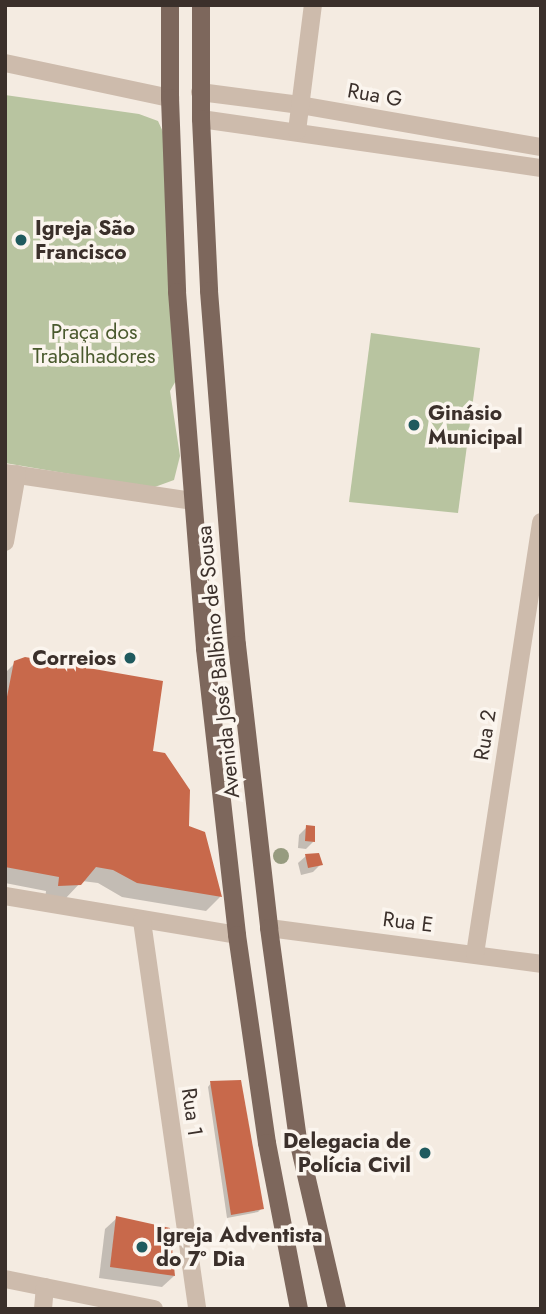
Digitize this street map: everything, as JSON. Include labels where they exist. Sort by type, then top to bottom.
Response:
[{"type":"main road","name":"Avenida José Balbino de Sousa","points":[[170,5],[170,98],[177,292],[205,649],[237,936],[267,1143],[299,1309]]},
{"type":"main road","name":"Avenida José Balbino de Sousa","points":[[201,5],[200,92],[209,290],[237,645],[269,928],[298,1140],[337,1309]]},
{"type":"main road","points":[[177,292],[209,290]]},
{"type":"main road","points":[[205,649],[237,645]]},
{"type":"main road","points":[[267,1143],[298,1140]]},
{"type":"street","points":[[297,131],[313,5]]},
{"type":"street","points":[[5,63],[170,98]]},
{"type":"street","name":"Rua G","points":[[200,92],[300,105],[541,147]]},
{"type":"street","points":[[201,118],[541,168]]},
{"type":"street","points":[[5,541],[11,474],[192,501]]},
{"type":"street","name":"Rua 2","points":[[475,954],[536,583],[541,522]]},
{"type":"street","points":[[5,896],[237,936]]},
{"type":"street","name":"Rua 1","points":[[142,921],[197,1309]]},
{"type":"street","name":"Rua E","points":[[269,928],[541,964]]},
{"type":"street","points":[[5,1279],[154,1309]]},
{"type":"street","points":[[43,1309],[46,1287]]},
{"type":"green space","name":"Praça dos Trabalhadores","points":[[5,95],[139,114],[158,121],[168,143],[185,365],[170,391],[180,456],[174,480],[152,488],[5,463]]},
{"type":"green space","name":"Ginásio Municipal","points":[[371,333],[480,348],[458,513],[349,502]]},
{"type":"building","points":[[25,657],[163,681],[153,751],[165,753],[190,790],[189,826],[205,832],[222,897],[137,883],[113,870],[96,867],[81,885],[58,886],[59,877],[5,867],[5,707],[14,661]]},
{"type":"building","points":[[306,825],[315,826],[315,842],[305,841]]},
{"type":"building","points":[[319,853],[323,865],[308,868],[305,854]]},
{"type":"building","points":[[241,1080],[264,1209],[231,1215],[210,1081]]},
{"type":"building","name":"Igreja Adventista do 7º Dia","points":[[116,1216],[170,1228],[175,1276],[110,1267]]},
{"type":"place","name":"Igreja São Francisco","points":[[21,240]]},
{"type":"place","name":"Ginásio Municipal","points":[[414,425]]},
{"type":"place","name":"Correios","points":[[130,658]]},
{"type":"place","name":"Delegacia de Polícia Civil","points":[[425,1153]]},
{"type":"place","name":"Igreja Adventista do 7º Dia","points":[[142,1247]]}]
